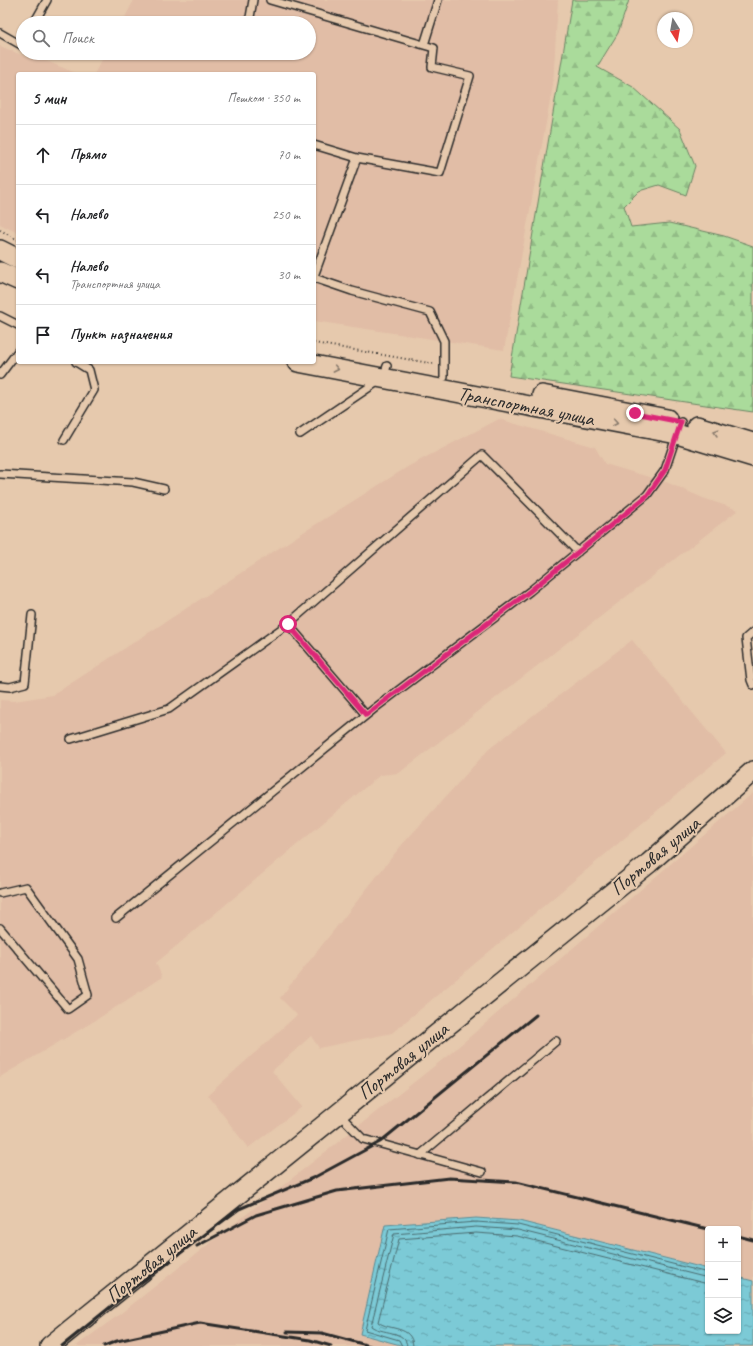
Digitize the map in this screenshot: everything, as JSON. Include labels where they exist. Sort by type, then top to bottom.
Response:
[{"type":"main road","points":[[0,250],[16,258]]},
{"type":"main road","points":[[0,272],[16,279]]},
{"type":"main road","name":"Транспортная улица","points":[[316,353],[385,372],[445,371],[679,428],[753,457]]},
{"type":"main road","name":"Транспортная улица","points":[[315,364],[385,372],[753,443]]},
{"type":"main road","name":"Портовая улица","points":[[50,1346],[649,863],[753,771]]},
{"type":"lane","points":[[38,16],[46,0]]},
{"type":"lane","points":[[250,16],[253,0]]},
{"type":"lane","points":[[270,0],[434,48],[432,67],[470,76],[440,173],[357,158],[316,146]]},
{"type":"lane","points":[[424,45],[438,0]]},
{"type":"lane","points":[[0,34],[16,42]]},
{"type":"lane","points":[[316,271],[357,158]]},
{"type":"lane","points":[[316,278],[352,291],[430,312],[444,341],[445,371]]},
{"type":"lane","points":[[0,316],[16,324]]},
{"type":"lane","points":[[0,375],[16,354]]},
{"type":"lane","points":[[64,440],[94,390],[89,370],[79,364]]},
{"type":"lane","points":[[300,434],[385,372]]},
{"type":"lane","points":[[116,918],[366,715],[530,591],[647,496],[665,470],[679,428]]},
{"type":"lane","points":[[71,739],[169,710],[288,624],[482,455],[578,552]]},
{"type":"lane","points":[[0,474],[133,482],[164,489]]},
{"type":"lane","points":[[0,686],[10,687],[25,683],[32,615]]},
{"type":"lane","points":[[288,624],[366,715]]},
{"type":"lane","points":[[753,632],[746,638],[750,680],[753,686]]},
{"type":"lane","points":[[0,893],[26,887],[78,959],[88,995],[68,1009],[0,928]]},
{"type":"lane","points":[[420,1155],[556,1041]]},
{"type":"lane","points":[[338,1113],[363,1140],[482,1172]]},
{"type":"path","points":[[0,230],[16,239]]},
{"type":"path","points":[[316,343],[445,371]]},
{"type":"shaded area","points":[[134,0],[558,0],[553,85],[504,350],[316,321],[316,72],[95,72],[102,60],[316,60],[316,16],[126,16]]},
{"type":"shaded area","points":[[0,46],[16,53],[16,60],[44,60],[73,72],[16,72],[16,232],[0,224]]},
{"type":"shaded area","points":[[499,419],[595,447],[605,464],[666,482],[703,498],[738,510],[399,773],[380,775],[156,963],[162,977],[96,1020],[0,1077],[0,700],[14,701],[53,695],[299,535],[409,466]]},
{"type":"shaded area","points":[[632,640],[726,753],[392,1033],[319,1048],[311,1036],[272,1071],[302,1107],[248,1148],[208,1095],[297,1015],[280,998],[400,847],[489,749]]},
{"type":"shaded area","points":[[753,793],[753,1281],[741,1278],[741,1226],[705,1226],[705,1268],[519,1221],[476,1218],[385,1225],[360,1334],[404,1346],[76,1346],[120,1314],[451,1053]]},
{"type":"green space","points":[[572,0],[629,0],[618,33],[597,67],[633,87],[680,129],[695,166],[686,195],[659,185],[639,191],[624,206],[631,227],[669,223],[724,236],[753,246],[753,412],[509,376]]},
{"type":"water","points":[[476,1218],[519,1221],[705,1268],[705,1334],[741,1334],[741,1278],[753,1281],[753,1346],[404,1346],[360,1334],[385,1225]]},
{"type":"railway","points":[[62,1346],[135,1287],[239,1209],[315,1177],[380,1142],[536,1015]]},
{"type":"railway","points":[[197,1246],[256,1215],[337,1191],[449,1178],[516,1182],[705,1228]]},
{"type":"railway","points":[[741,1237],[753,1240]]},
{"type":"railway","points":[[104,1346],[117,1341],[200,1323],[310,1340],[331,1346]]},
{"type":"railway","points":[[287,1332],[322,1333],[370,1346]]},
{"type":"route","points":[[288,624],[366,715],[530,591],[647,496],[665,470],[681,422],[635,413]]}]
